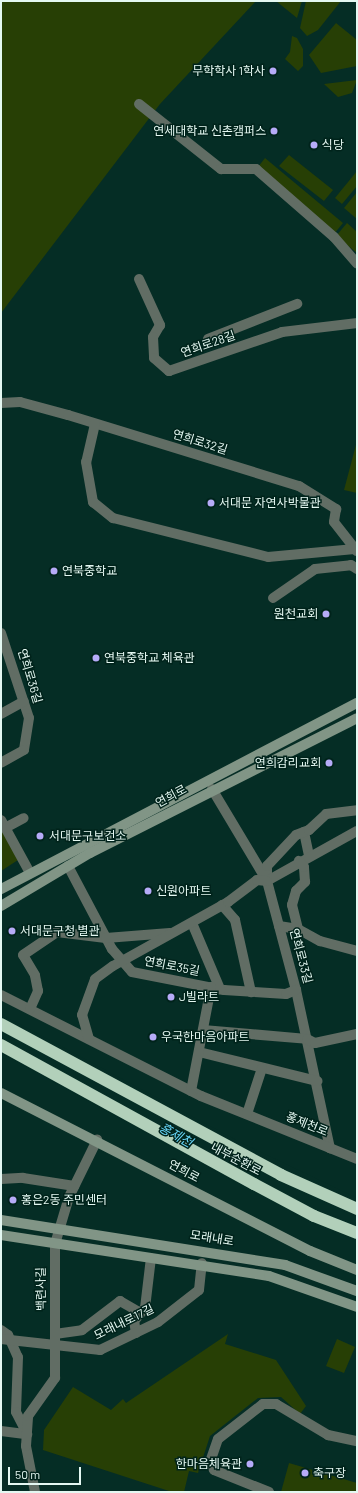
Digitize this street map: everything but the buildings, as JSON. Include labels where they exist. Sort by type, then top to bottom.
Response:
[{"type":"highway","name":"내부순환로","points":[[1,1024],[281,1175],[357,1209]]},
{"type":"highway","name":"내부순환로","points":[[1,1045],[247,1181],[314,1216],[357,1233]]},
{"type":"main road","name":"연희로","points":[[1,889],[357,703]]},
{"type":"main road","name":"연희로","points":[[1,906],[68,866],[212,789],[357,718]]},
{"type":"main road","name":"연희로","points":[[1,1093],[97,1140],[310,1251],[357,1270]]},
{"type":"main road","name":"모래내로","points":[[1,1220],[285,1264],[357,1291]]},
{"type":"main road","points":[[1,1235],[151,1258],[202,1263],[269,1276],[357,1307]]},
{"type":"street","points":[[140,104],[221,169],[256,169],[334,237],[357,263]]},
{"type":"street","name":"연희로28길","points":[[139,279],[160,325],[153,337],[154,358],[169,371],[282,332],[357,323]]},
{"type":"street","points":[[208,339],[297,304]]},
{"type":"street","name":"연희로32길","points":[[1,403],[20,402],[299,486],[336,509],[334,522],[356,550]]},
{"type":"street","points":[[95,424],[86,462],[93,502],[113,518],[268,557],[356,550]]},
{"type":"street","points":[[273,598],[315,569],[351,565],[357,569]]},
{"type":"street","name":"연희로36길","points":[[1,633],[29,718],[24,750],[1,763]]},
{"type":"street","points":[[1,714],[24,701]]},
{"type":"street","name":"연희로33길","points":[[212,789],[267,881]]},
{"type":"street","name":"연희로33길","points":[[330,1148],[317,1081],[296,990],[267,881],[267,866],[296,835],[304,832],[326,814],[357,810]]},
{"type":"street","points":[[24,818],[3,824],[30,873]]},
{"type":"street","name":"연희로35길","points":[[122,963],[222,906],[257,880],[267,881],[299,861],[357,831]]},
{"type":"street","points":[[304,832],[309,856]]},
{"type":"street","points":[[298,928],[292,905],[296,891],[305,882],[304,867],[299,861]]},
{"type":"street","name":"연희로35길","points":[[68,866],[106,938],[122,963],[132,972],[216,988],[251,992],[286,994],[296,990]]},
{"type":"street","points":[[222,906],[235,920],[251,992]]},
{"type":"street","name":"연희로35길","points":[[192,923],[216,988]]},
{"type":"street","points":[[279,926],[298,928],[320,941],[357,951]]},
{"type":"street","points":[[30,1009],[38,991],[35,975],[23,955],[57,932],[106,938]]},
{"type":"street","name":"연희로35길","points":[[106,938],[174,933]]},
{"type":"street","points":[[89,1039],[82,1015],[91,984],[113,966],[122,963]]},
{"type":"street","points":[[191,1091],[203,1030],[216,988]]},
{"type":"street","name":"홍제천로","points":[[1,995],[191,1091],[357,1159]]},
{"type":"street","points":[[203,1030],[307,1039],[315,1043],[357,1034]]},
{"type":"street","points":[[199,1052],[317,1081]]},
{"type":"street","points":[[247,1114],[262,1068]]},
{"type":"street","points":[[55,1244],[58,1228],[74,1186],[97,1140]]},
{"type":"street","points":[[1,1178],[23,1178],[74,1186]]},
{"type":"street","name":"백련사길","points":[[35,1492],[27,1434],[28,1416],[55,1378],[55,1244]]},
{"type":"street","points":[[136,1333],[134,1321],[139,1312],[145,1308],[151,1258]]},
{"type":"street","name":"모래내로17길","points":[[6,1340],[56,1348],[100,1350],[158,1322],[199,1290],[202,1263]]},
{"type":"street","points":[[55,1334],[82,1330],[120,1301],[139,1312]]},
{"type":"street","points":[[1,1330],[18,1357],[16,1412],[27,1434]]},
{"type":"street","points":[[269,1492],[214,1470],[210,1462],[218,1439],[263,1404],[274,1402],[324,1434],[357,1441]]},
{"type":"street","points":[[1,1431],[27,1434]]},
{"type":"green space","points":[[1,1],[256,1],[160,104],[1,313]]},
{"type":"green space","points":[[276,1],[302,1],[297,18]]},
{"type":"green space","points":[[306,1],[341,1],[318,30],[307,36],[300,28]]},
{"type":"green space","points":[[336,23],[357,40],[357,66],[321,73],[309,55]]},
{"type":"green space","points":[[292,36],[297,38],[303,49],[303,66],[298,71],[285,59],[290,52]]},
{"type":"green space","points":[[357,80],[352,93],[338,97],[324,84]]},
{"type":"green space","points":[[289,155],[333,190],[324,201],[279,166]]},
{"type":"green space","points":[[265,158],[343,223],[334,234],[258,167]]},
{"type":"green space","points":[[357,171],[357,186],[342,204],[335,198]]},
{"type":"green space","points":[[357,192],[357,219],[344,208]]},
{"type":"green space","points":[[347,223],[357,232],[357,253],[336,236]]},
{"type":"green space","points":[[357,441],[357,493],[344,490]]},
{"type":"green space","points":[[1,829],[18,860],[1,871]]},
{"type":"green space","points":[[228,1334],[225,1344],[276,1360],[306,1406],[300,1414],[281,1397],[258,1398],[210,1436],[198,1473],[189,1471],[184,1492],[172,1492],[43,1450],[44,1430],[73,1387],[111,1410],[123,1399],[126,1403]]},
{"type":"green space","points":[[337,1339],[355,1347],[344,1373],[326,1366]]},
{"type":"green space","name":"축구장","points":[[289,1463],[357,1483],[357,1492],[281,1492]]},
{"type":"pier","points":[[1,1014],[240,1142],[357,1198],[357,1237],[235,1182],[1,1053]]},
{"type":"place","name":"무학학사 1학사","points":[[273,71]]},
{"type":"place","name":"연세대학교 신촌캠퍼스","points":[[274,131]]},
{"type":"place","name":"식당","points":[[314,145]]},
{"type":"place","name":"서대문 자연사박물관","points":[[211,503]]},
{"type":"place","name":"연북중학교","points":[[54,571]]},
{"type":"place","name":"원천교회","points":[[326,614]]},
{"type":"place","name":"연북중학교 체육관","points":[[96,658]]},
{"type":"place","name":"연희감리교회","points":[[329,763]]},
{"type":"place","name":"서대문구보건소","points":[[40,836]]},
{"type":"place","name":"신원아파트","points":[[148,891]]},
{"type":"place","name":"서대문구청 별관","points":[[12,931]]},
{"type":"place","name":"J빌라트","points":[[171,997]]},
{"type":"place","name":"우국한마음아파트","points":[[153,1037]]},
{"type":"place","name":"홍은2동 주민센터","points":[[13,1200]]},
{"type":"place","name":"한마음체육관","points":[[250,1464]]},
{"type":"place","name":"축구장","points":[[305,1473]]},
{"type":"water label","name":"홍제천","points":[[176,1135]]}]
